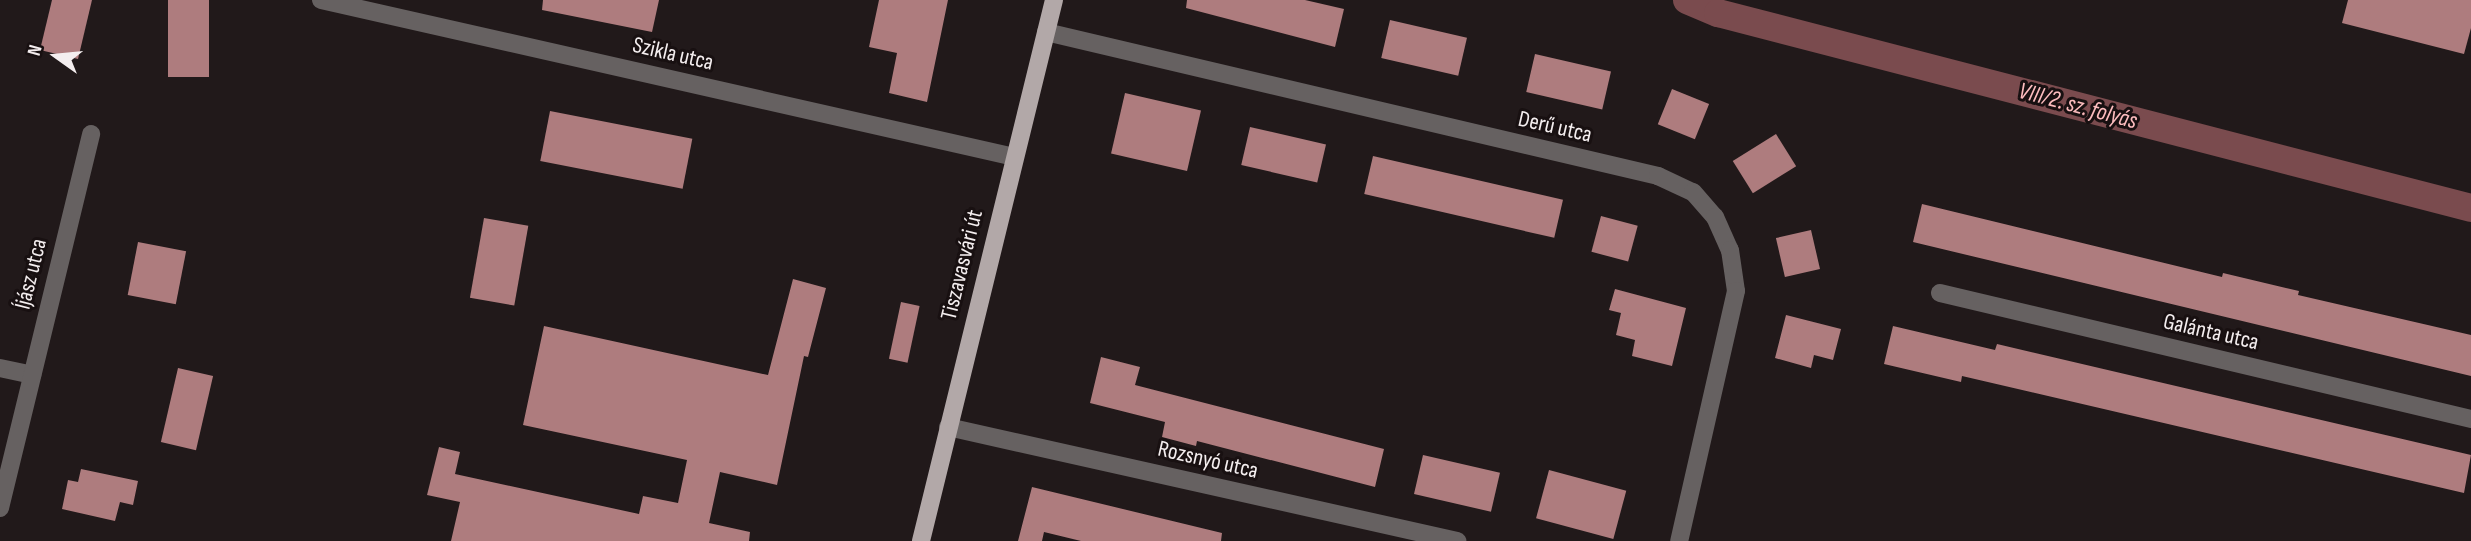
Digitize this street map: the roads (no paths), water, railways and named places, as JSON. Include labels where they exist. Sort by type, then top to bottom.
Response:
[{"type":"main road","name":"Tiszavasvári út","points":[[921,541],[1054,0]]},
{"type":"street","name":"Szikla utca","points":[[321,0],[1014,157]]},
{"type":"street","name":"Derű utca","points":[[1046,32],[1658,176],[1693,192],[1715,217],[1730,250],[1736,291],[1679,541]]},
{"type":"street","name":"Íjász utca","points":[[0,508],[91,134]]},
{"type":"street","name":"Galánta utca","points":[[1940,293],[2471,419]]},
{"type":"street","points":[[0,368],[32,375]]},
{"type":"street","name":"Rozsnyó utca","points":[[948,427],[1457,541]]},
{"type":"waterway","name":"VIII/2. sz. folyás","points":[[1687,0],[1718,13],[2471,208]]}]
